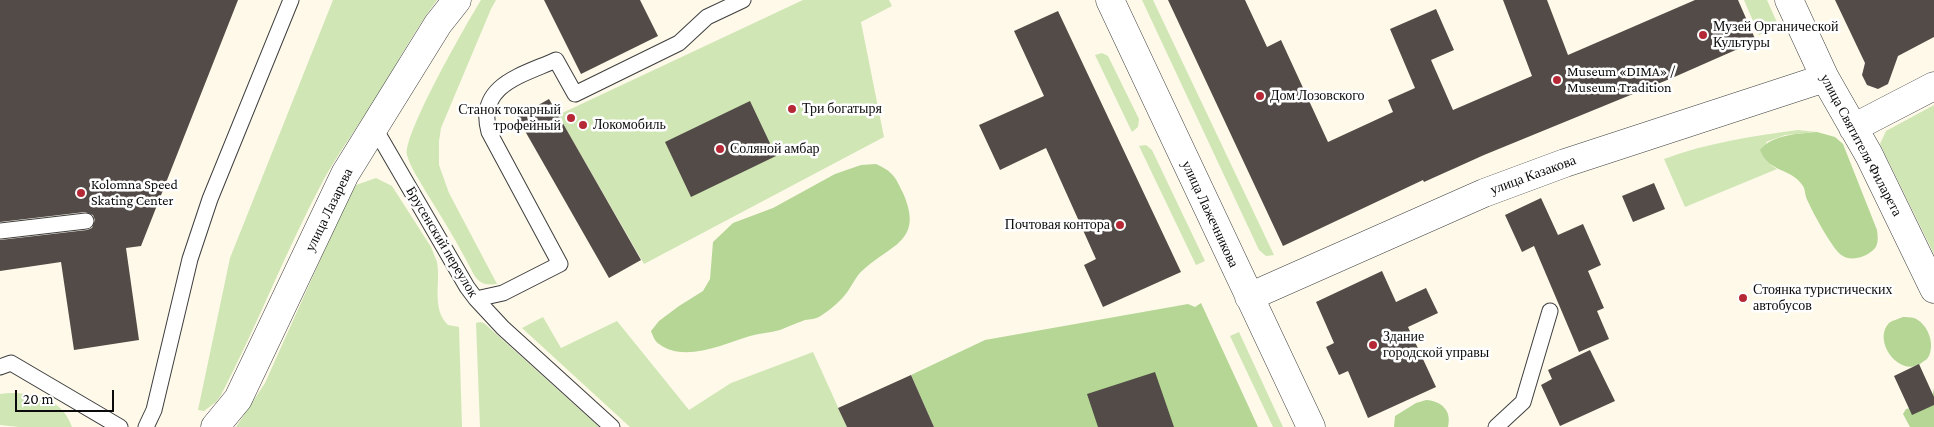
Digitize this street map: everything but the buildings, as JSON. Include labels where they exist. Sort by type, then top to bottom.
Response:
[{"type":"street","name":"улица Лазарева","points":[[216,427],[238,399],[346,174],[438,24],[457,0]]},
{"type":"street","name":"улица Лажечникова","points":[[1110,0],[1311,427]]},
{"type":"street","name":"улица Святителя Филарета","points":[[1789,0],[1825,78],[1869,155],[1934,288]]},
{"type":"street","name":"улица Казакова","points":[[1249,297],[1484,193],[1565,163],[1825,78]]},
{"type":"street","points":[[1853,128],[1934,86]]},
{"type":"lane","points":[[146,427],[154,410],[190,259],[210,199],[292,0]]},
{"type":"lane","points":[[476,299],[503,293],[560,264],[489,132],[486,109],[492,96],[502,85],[556,60],[575,94],[679,43],[707,17],[743,0]]},
{"type":"lane","name":"Брусенский переулок","points":[[374,127],[467,287],[476,299],[503,328],[612,427]]},
{"type":"lane","points":[[0,231],[86,221]]},
{"type":"lane","points":[[1496,427],[1523,402],[1550,311]]},
{"type":"lane","points":[[0,367],[11,362],[120,427]]},
{"type":"green space","points":[[333,0],[437,0],[324,179],[221,395],[216,402],[204,411],[198,410],[230,258]]},
{"type":"green space","points":[[481,0],[496,0],[441,128],[439,165],[449,193],[497,284],[481,283],[474,275],[415,174],[407,155],[408,143],[425,103]]},
{"type":"green space","points":[[803,0],[889,0],[892,6],[861,22],[884,137],[644,264],[558,115]]},
{"type":"green space","points":[[1142,0],[1153,0],[1274,255],[1266,256],[1259,250]]},
{"type":"green space","points":[[1744,0],[1767,0],[1779,27],[1759,35]]},
{"type":"green space","points":[[1102,53],[1108,56],[1139,119],[1138,127],[1132,132],[1095,55]]},
{"type":"green space","points":[[1934,105],[1934,254],[1880,144],[1886,131]]},
{"type":"green space","points":[[1798,130],[1817,132],[1785,135],[1766,142],[1771,165],[1777,169],[1685,207],[1664,159],[1713,144]]},
{"type":"green space","points":[[1817,132],[1835,137],[1843,144],[1877,230],[1878,239],[1876,247],[1861,257],[1848,258],[1836,250],[1812,210],[1803,186],[1793,176],[1769,163],[1760,150],[1765,145],[1779,138],[1794,134]]},
{"type":"green space","points":[[1146,145],[1152,150],[1205,261],[1196,265],[1139,146]]},
{"type":"green space","points":[[876,164],[893,175],[898,182],[908,209],[910,222],[907,232],[902,240],[856,277],[845,295],[831,309],[817,318],[805,320],[780,330],[754,335],[704,350],[680,352],[656,342],[651,331],[659,321],[703,291],[710,279],[713,242],[733,223],[773,208],[835,174],[861,165]]},
{"type":"green space","points":[[376,178],[392,186],[431,247],[437,262],[438,303],[440,311],[448,325],[459,327],[462,427],[236,427],[265,383],[349,196],[356,185]]},
{"type":"green space","points":[[1201,303],[1258,427],[934,427],[911,375],[985,340],[1188,304],[1195,307]]},
{"type":"green space","points":[[543,317],[561,348],[617,321],[689,410],[731,383],[813,352],[847,427],[630,427],[522,328]]},
{"type":"green space","points":[[1903,317],[1919,320],[1926,328],[1931,343],[1930,353],[1926,360],[1912,367],[1904,366],[1890,355],[1884,339],[1885,330],[1889,323]]},
{"type":"green space","points":[[476,323],[484,323],[599,427],[480,427]]},
{"type":"green space","points":[[1239,332],[1283,427],[1273,427],[1230,336]]},
{"type":"green space","points":[[1934,388],[1934,427],[1910,427],[1903,414],[1906,409],[1915,407],[1932,398]]},
{"type":"green space","points":[[0,394],[38,396],[55,403],[62,409],[72,427],[0,425]]},
{"type":"green space","points":[[1426,400],[1437,402],[1444,408],[1448,416],[1448,427],[1394,427],[1395,416],[1416,403]]},
{"type":"place","name":"Музей Органической Культуры","points":[[1703,35]]},
{"type":"place","name":"Museum «DIMA» / Museum Tradition","points":[[1557,80]]},
{"type":"place","name":"Дом Лозовского","points":[[1260,96]]},
{"type":"place","name":"Три богатыря","points":[[792,109]]},
{"type":"place","name":"Станок токарный трофейный","points":[[571,118]]},
{"type":"place","name":"Локомобиль","points":[[583,125]]},
{"type":"place","name":"Соляной амбар","points":[[720,149]]},
{"type":"place","name":"Kolomna Speed Skating Center","points":[[81,193]]},
{"type":"place","name":"Почтовая контора","points":[[1120,225]]},
{"type":"place","name":"Стоянка туристических автобусов","points":[[1743,298]]},
{"type":"place","name":"Здание городской управы","points":[[1373,345]]}]
